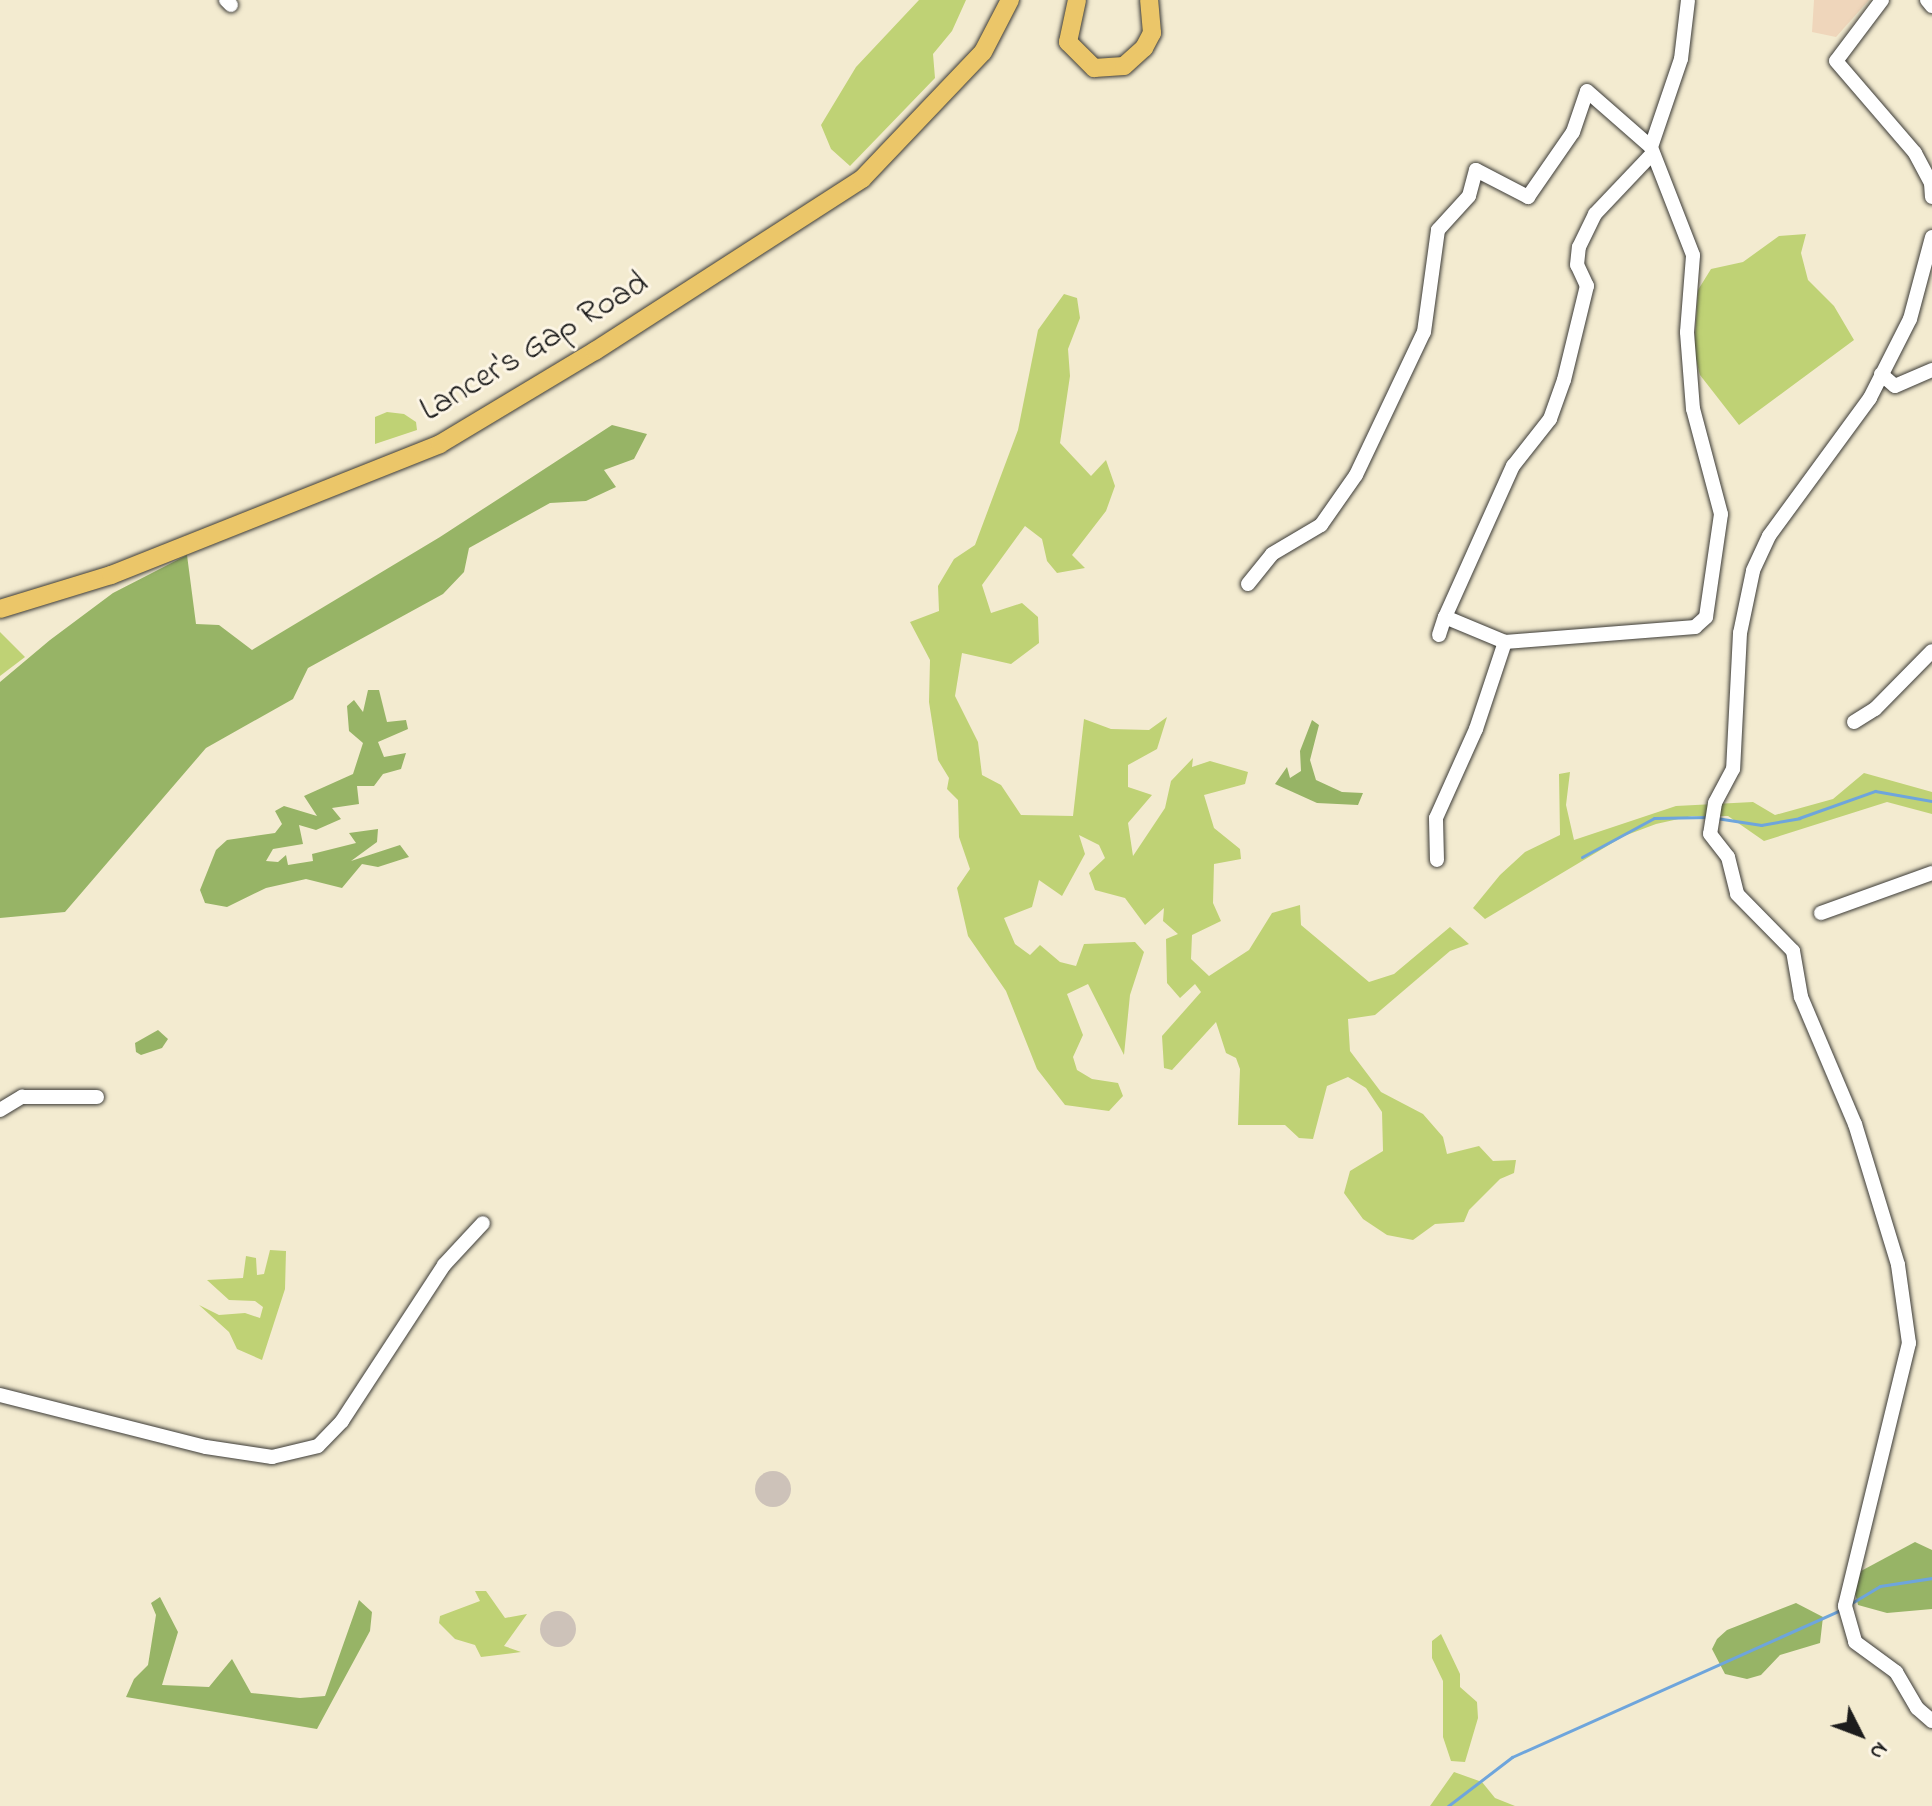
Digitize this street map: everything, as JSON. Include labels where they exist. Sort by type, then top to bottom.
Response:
[{"type":"main road","name":"Lancer's Gap Road","points":[[0,609],[111,575],[440,444],[862,179],[983,52],[1010,0]]},
{"type":"main road","points":[[1077,0],[1068,42],[1094,68],[1124,66],[1144,48],[1152,33],[1149,0]]},
{"type":"street","points":[[1439,635],[1513,466],[1555,406],[1587,286],[1577,265],[1579,247],[1595,214],[1652,150],[1681,59],[1688,0]]},
{"type":"street","points":[[1882,0],[1836,61],[1915,153],[1931,183],[1932,197]]},
{"type":"street","points":[[1927,0],[1932,6]]},
{"type":"street","points":[[1248,584],[1272,554],[1321,525],[1356,475],[1424,332],[1438,230],[1469,196],[1476,170],[1528,197],[1573,132],[1587,91],[1652,150],[1693,255],[1687,332],[1693,409],[1721,514],[1706,617],[1695,627],[1505,642],[1445,617]]},
{"type":"street","points":[[1932,237],[1910,319],[1881,374],[1848,431],[1769,536],[1753,571],[1740,633],[1733,769],[1715,803],[1710,834],[1728,857],[1737,894],[1793,951],[1801,997],[1855,1124],[1898,1265],[1909,1343],[1845,1606],[1855,1642],[1896,1672],[1917,1708],[1932,1721]]},
{"type":"street","points":[[1881,374],[1895,386],[1932,370]]},
{"type":"street","points":[[1437,860],[1436,818],[1476,729],[1505,642]]},
{"type":"street","points":[[1854,722],[1875,709],[1932,651]]},
{"type":"street","points":[[1821,913],[1932,873]]},
{"type":"street","points":[[0,1110],[22,1097],[97,1097]]},
{"type":"street","points":[[0,1395],[206,1447],[272,1457],[318,1446],[342,1421],[444,1265],[483,1223]]},
{"type":"shaded area","points":[[1814,0],[1869,0],[1836,37],[1812,32]]},
{"type":"shaded area","points":[[773,1471],[786,1476],[791,1489],[786,1502],[773,1507],[760,1502],[755,1489],[760,1476]]},
{"type":"shaded area","points":[[558,1611],[571,1616],[576,1629],[571,1642],[558,1647],[545,1642],[540,1629],[545,1616]]},
{"type":"green space","points":[[919,0],[966,0],[952,31],[933,54],[935,78],[850,166],[831,149],[821,125],[856,67]]},
{"type":"green space","points":[[1806,234],[1801,253],[1808,280],[1834,306],[1854,340],[1739,425],[1700,375],[1694,352],[1698,290],[1711,269],[1743,262],[1779,236]]},
{"type":"green space","points":[[1064,294],[1077,298],[1080,318],[1068,349],[1070,376],[1060,443],[1091,476],[1106,460],[1115,486],[1106,511],[1072,555],[1085,568],[1057,573],[1047,561],[1042,539],[1025,526],[982,585],[991,613],[1022,603],[1038,617],[1039,643],[1011,664],[962,653],[955,696],[978,742],[982,775],[1001,785],[1021,815],[1073,816],[1084,719],[1111,729],[1149,730],[1167,717],[1157,749],[1128,765],[1128,787],[1152,795],[1128,823],[1133,856],[1165,808],[1171,781],[1193,758],[1192,767],[1210,761],[1248,772],[1245,784],[1204,795],[1214,828],[1240,849],[1241,859],[1214,864],[1213,903],[1221,921],[1192,935],[1191,959],[1209,976],[1249,950],[1272,913],[1300,905],[1301,925],[1369,982],[1394,974],[1450,927],[1469,944],[1450,951],[1375,1015],[1348,1019],[1350,1051],[1381,1092],[1423,1114],[1443,1137],[1447,1154],[1479,1146],[1493,1161],[1516,1160],[1514,1173],[1500,1179],[1469,1210],[1464,1222],[1435,1224],[1413,1240],[1387,1235],[1363,1219],[1344,1193],[1350,1171],[1383,1151],[1382,1112],[1366,1088],[1348,1077],[1327,1086],[1313,1139],[1299,1138],[1285,1125],[1238,1125],[1240,1069],[1236,1058],[1226,1053],[1216,1022],[1172,1070],[1164,1068],[1162,1036],[1201,992],[1195,984],[1180,998],[1167,983],[1166,939],[1178,934],[1163,921],[1164,908],[1145,925],[1125,898],[1095,890],[1089,873],[1105,858],[1099,845],[1079,835],[1085,854],[1062,896],[1039,880],[1032,907],[1004,918],[1015,944],[1030,955],[1040,945],[1060,962],[1076,966],[1084,944],[1135,942],[1144,952],[1130,995],[1124,1055],[1088,984],[1067,994],[1083,1035],[1073,1057],[1077,1070],[1092,1079],[1118,1083],[1123,1096],[1109,1111],[1065,1105],[1037,1069],[1006,991],[968,936],[957,888],[970,869],[959,837],[958,800],[947,789],[949,778],[938,760],[929,702],[930,660],[910,622],[939,611],[938,586],[954,559],[975,545],[1018,430],[1038,330]]},
{"type":"green space","points":[[387,412],[404,414],[416,422],[417,430],[375,444],[375,417]]},
{"type":"green space","points":[[612,425],[647,434],[634,459],[604,470],[616,487],[586,501],[550,503],[469,548],[464,572],[443,594],[308,668],[293,699],[206,748],[65,912],[0,918],[0,682],[50,640],[113,593],[187,555],[196,624],[219,625],[252,650],[440,537]]},
{"type":"green space","points":[[0,632],[25,657],[0,676]]},
{"type":"green space","points":[[368,690],[379,690],[387,722],[406,720],[408,729],[378,742],[384,757],[406,753],[401,769],[383,774],[374,786],[357,786],[359,804],[332,808],[341,819],[316,830],[299,825],[303,844],[273,849],[266,861],[278,862],[286,855],[288,865],[313,861],[312,854],[356,843],[349,833],[378,829],[377,842],[351,861],[400,845],[409,857],[378,867],[362,864],[342,888],[306,879],[266,888],[227,907],[205,903],[200,890],[216,850],[227,840],[275,833],[282,824],[275,811],[284,806],[317,816],[304,796],[353,774],[363,743],[349,731],[347,706],[354,700],[363,712]]},
{"type":"green space","points":[[1312,720],[1319,725],[1310,760],[1316,780],[1342,792],[1363,793],[1358,805],[1317,803],[1275,784],[1287,767],[1290,778],[1301,771],[1300,751]]},
{"type":"green space","points":[[1570,772],[1566,805],[1574,840],[1676,806],[1753,802],[1775,815],[1833,799],[1864,773],[1932,792],[1932,814],[1887,802],[1764,841],[1728,816],[1692,816],[1656,824],[1624,836],[1485,919],[1473,908],[1500,875],[1525,852],[1560,835],[1559,774]]},
{"type":"green space","points":[[158,1030],[168,1039],[162,1048],[141,1055],[136,1052],[135,1043]]},
{"type":"green space","points":[[270,1250],[286,1251],[285,1289],[262,1360],[237,1349],[229,1332],[199,1305],[219,1315],[245,1313],[260,1318],[263,1307],[255,1301],[229,1300],[207,1280],[243,1278],[246,1256],[256,1258],[257,1275],[264,1274]]},
{"type":"green space","points":[[1915,1542],[1932,1550],[1932,1609],[1887,1613],[1858,1605],[1855,1593],[1861,1571]]},
{"type":"green space","points":[[475,1591],[486,1591],[505,1618],[527,1614],[504,1646],[521,1652],[481,1657],[475,1645],[455,1639],[439,1623],[440,1616],[480,1601]]},
{"type":"green space","points":[[160,1597],[178,1632],[162,1685],[209,1687],[232,1659],[251,1693],[300,1698],[325,1696],[359,1600],[372,1612],[370,1631],[317,1729],[126,1697],[134,1679],[148,1665],[156,1615],[151,1603]]},
{"type":"green space","points":[[1796,1603],[1823,1617],[1820,1643],[1780,1655],[1761,1675],[1747,1679],[1725,1674],[1712,1649],[1717,1639],[1727,1630]]},
{"type":"green space","points":[[1441,1634],[1460,1674],[1460,1687],[1477,1702],[1478,1718],[1465,1762],[1451,1761],[1443,1737],[1443,1681],[1432,1658],[1432,1641]]},
{"type":"green space","points":[[1454,1772],[1482,1782],[1495,1798],[1515,1806],[1430,1806]]},
{"type":"waterway","points":[[1716,818],[1761,825],[1799,818],[1875,791],[1932,801]]},
{"type":"waterway","points":[[1582,857],[1654,818],[1708,817]]},
{"type":"waterway","points":[[1850,1604],[1880,1586],[1932,1578]]},
{"type":"waterway","points":[[1448,1806],[1512,1757],[1840,1610]]}]
